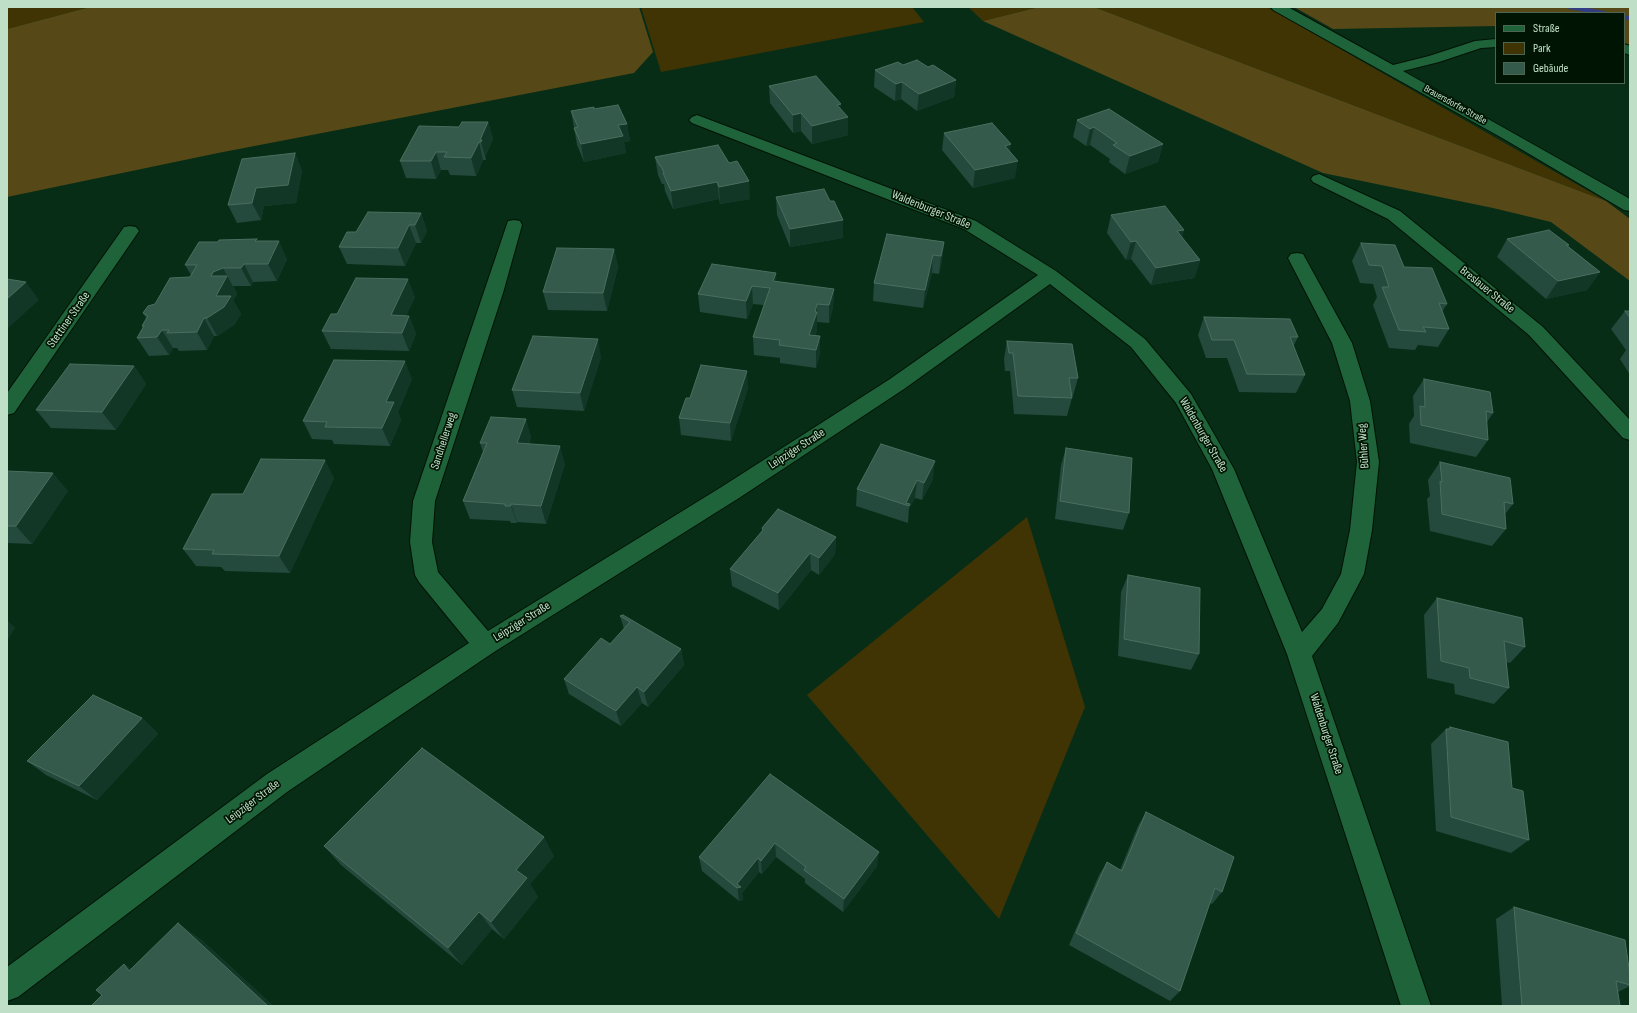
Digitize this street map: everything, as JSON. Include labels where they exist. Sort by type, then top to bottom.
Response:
[{"type":"street","name":"Brauersdorfer Straße","points":[[1278,7],[1509,136],[1630,206]]},
{"type":"street","points":[[1391,70],[1434,59],[1480,44],[1495,43]]},
{"type":"street","name":"Waldenburger Straße","points":[[697,120],[970,225],[1050,275],[1138,343],[1184,400],[1223,468],[1299,654],[1416,1006]]},
{"type":"street","name":"Breslauer Straße","points":[[1319,178],[1394,215],[1536,331],[1630,433]]},
{"type":"street","name":"Sandhellerweg","points":[[484,645],[427,575],[421,542],[424,501],[494,293],[514,225]]},
{"type":"street","name":"Stettiner Straße","points":[[7,408],[130,231]]},
{"type":"street","name":"Bühler Weg","points":[[1297,258],[1342,343],[1360,401],[1368,462],[1361,530],[1352,574],[1330,616],[1299,654]]},
{"type":"street","name":"Leipziger Straße","points":[[7,986],[277,783],[484,645],[731,492],[897,384],[1050,275]]},
{"type":"green space","points":[[7,7],[90,7],[7,29]]},
{"type":"green space","points":[[641,7],[912,7],[924,22],[661,72]]},
{"type":"green space","points":[[968,7],[1039,7],[983,21]]},
{"type":"green space","points":[[1094,7],[1267,7],[1606,201]]},
{"type":"green space","points":[[1027,517],[1085,707],[999,919],[807,695]]},
{"type":"shaded area","points":[[90,7],[639,7],[653,52],[634,73],[218,153],[7,197],[7,29]]},
{"type":"shaded area","points":[[1039,7],[1094,7],[1606,201],[1630,219],[1630,281],[1551,222],[1493,208],[1323,173],[983,21]]},
{"type":"shaded area","points":[[1294,7],[1630,7],[1630,47],[1625,45],[1625,12],[1495,12],[1495,26],[1333,29]]},
{"type":"building","points":[[917,60],[928,67],[933,65],[956,80],[919,94],[902,82],[896,84],[875,70],[898,62],[903,65]]},
{"type":"building","points":[[816,76],[841,104],[837,105],[848,117],[812,126],[801,113],[793,115],[769,86]]},
{"type":"building","points":[[618,105],[627,124],[618,125],[623,136],[581,144],[574,128],[578,127],[571,111]]},
{"type":"building","points":[[1109,109],[1163,144],[1130,156],[1113,145],[1117,143],[1094,127],[1090,129],[1077,120]]},
{"type":"building","points":[[462,122],[488,122],[480,140],[482,140],[479,142],[471,158],[444,157],[447,152],[436,152],[431,161],[400,161],[419,126],[459,127]]},
{"type":"building","points":[[992,123],[1011,144],[1005,146],[1018,161],[975,170],[944,133]]},
{"type":"building","points":[[718,145],[729,163],[737,161],[749,181],[719,187],[717,182],[671,191],[661,166],[655,157]]},
{"type":"building","points":[[295,153],[288,185],[256,188],[252,203],[228,205],[242,159]]},
{"type":"building","points":[[824,189],[830,201],[834,201],[843,220],[790,229],[776,197]]},
{"type":"building","points":[[1165,206],[1184,230],[1177,231],[1200,260],[1156,268],[1136,241],[1131,242],[1111,215]]},
{"type":"building","points":[[368,212],[421,213],[415,225],[409,225],[398,248],[339,247],[347,232],[356,232]]},
{"type":"building","points":[[1549,230],[1600,272],[1558,281],[1507,239]]},
{"type":"building","points":[[887,234],[944,242],[941,256],[933,255],[925,290],[874,283]]},
{"type":"building","points":[[257,239],[255,241],[279,241],[268,264],[244,264],[241,268],[223,268],[213,272],[211,276],[227,276],[216,296],[231,296],[224,307],[207,318],[204,318],[197,332],[167,333],[169,330],[162,330],[157,337],[137,338],[148,316],[143,313],[148,306],[155,304],[170,278],[190,277],[197,265],[185,265],[199,242]]},
{"type":"building","points":[[1361,243],[1395,245],[1404,267],[1432,268],[1447,304],[1439,303],[1449,329],[1423,327],[1426,332],[1399,330],[1382,287],[1389,287],[1382,266],[1369,265]]},
{"type":"building","points":[[557,248],[614,249],[603,293],[543,292]]},
{"type":"building","points":[[712,264],[776,273],[773,281],[834,289],[829,305],[817,304],[815,312],[817,312],[809,335],[820,336],[816,350],[779,345],[780,340],[753,337],[770,288],[752,286],[746,301],[698,294]]},
{"type":"building","points":[[356,278],[408,279],[391,315],[409,316],[402,333],[322,331],[331,314],[337,314]]},
{"type":"building","points":[[7,279],[26,282],[7,299]]},
{"type":"building","points":[[1625,311],[1630,311],[1630,318]]},
{"type":"building","points":[[1204,317],[1290,319],[1298,337],[1290,337],[1305,375],[1247,374],[1234,340],[1212,340]]},
{"type":"building","points":[[533,336],[598,339],[580,393],[512,390]]},
{"type":"building","points":[[1007,341],[1072,344],[1078,378],[1069,378],[1072,398],[1018,396],[1013,353],[1009,353]]},
{"type":"building","points":[[334,360],[405,361],[386,402],[394,402],[382,428],[325,427],[327,422],[303,421]]},
{"type":"building","points":[[70,364],[134,366],[102,412],[36,410]]},
{"type":"building","points":[[701,365],[747,371],[730,423],[679,418],[686,398],[690,398]]},
{"type":"building","points":[[1424,379],[1490,392],[1493,413],[1486,411],[1488,440],[1421,425],[1420,406],[1425,407]]},
{"type":"building","points":[[491,417],[526,419],[517,443],[560,446],[541,506],[511,504],[511,506],[505,506],[505,504],[463,501],[487,443],[480,443]]},
{"type":"building","points":[[881,444],[935,461],[924,483],[917,480],[906,503],[910,504],[909,506],[857,489]]},
{"type":"building","points":[[1066,448],[1132,458],[1129,513],[1060,501]]},
{"type":"building","points":[[261,459],[325,460],[279,556],[212,554],[214,550],[183,549],[212,494],[243,494]]},
{"type":"building","points":[[1440,462],[1510,478],[1513,504],[1504,502],[1506,529],[1442,514],[1440,481],[1442,482]]},
{"type":"building","points":[[7,471],[53,473],[16,526],[7,526]]},
{"type":"building","points":[[778,509],[836,537],[819,558],[810,553],[778,593],[730,569],[763,530],[762,528]]},
{"type":"building","points":[[1128,575],[1200,588],[1199,654],[1124,639]]},
{"type":"building","points":[[1437,598],[1522,618],[1525,647],[1504,641],[1509,688],[1470,678],[1469,668],[1441,661]]},
{"type":"building","points":[[623,615],[681,649],[644,692],[637,687],[616,711],[564,679],[601,638],[610,644],[630,622],[620,616]]},
{"type":"building","points":[[93,695],[142,718],[79,786],[27,761]]},
{"type":"building","points":[[1450,727],[1508,742],[1512,788],[1523,791],[1529,840],[1451,817],[1446,729],[1450,729]]},
{"type":"building","points":[[422,748],[544,837],[516,870],[527,878],[491,922],[479,912],[448,948],[324,846]]},
{"type":"building","points":[[770,774],[879,852],[844,899],[804,870],[806,867],[775,843],[761,861],[758,858],[737,884],[741,887],[737,888],[699,857]]},
{"type":"building","points":[[1146,812],[1234,857],[1222,892],[1215,888],[1180,991],[1076,933],[1107,862],[1122,871]]},
{"type":"building","points":[[1514,907],[1625,940],[1630,985],[1616,981],[1620,1006],[1522,1006]]},
{"type":"building","points":[[178,923],[268,1006],[91,1006],[102,995],[96,990],[124,964],[129,971]]},
{"type":"waterway","points":[[1569,7],[1598,12]]},
{"type":"waterway","points":[[1625,17],[1630,18]]}]
